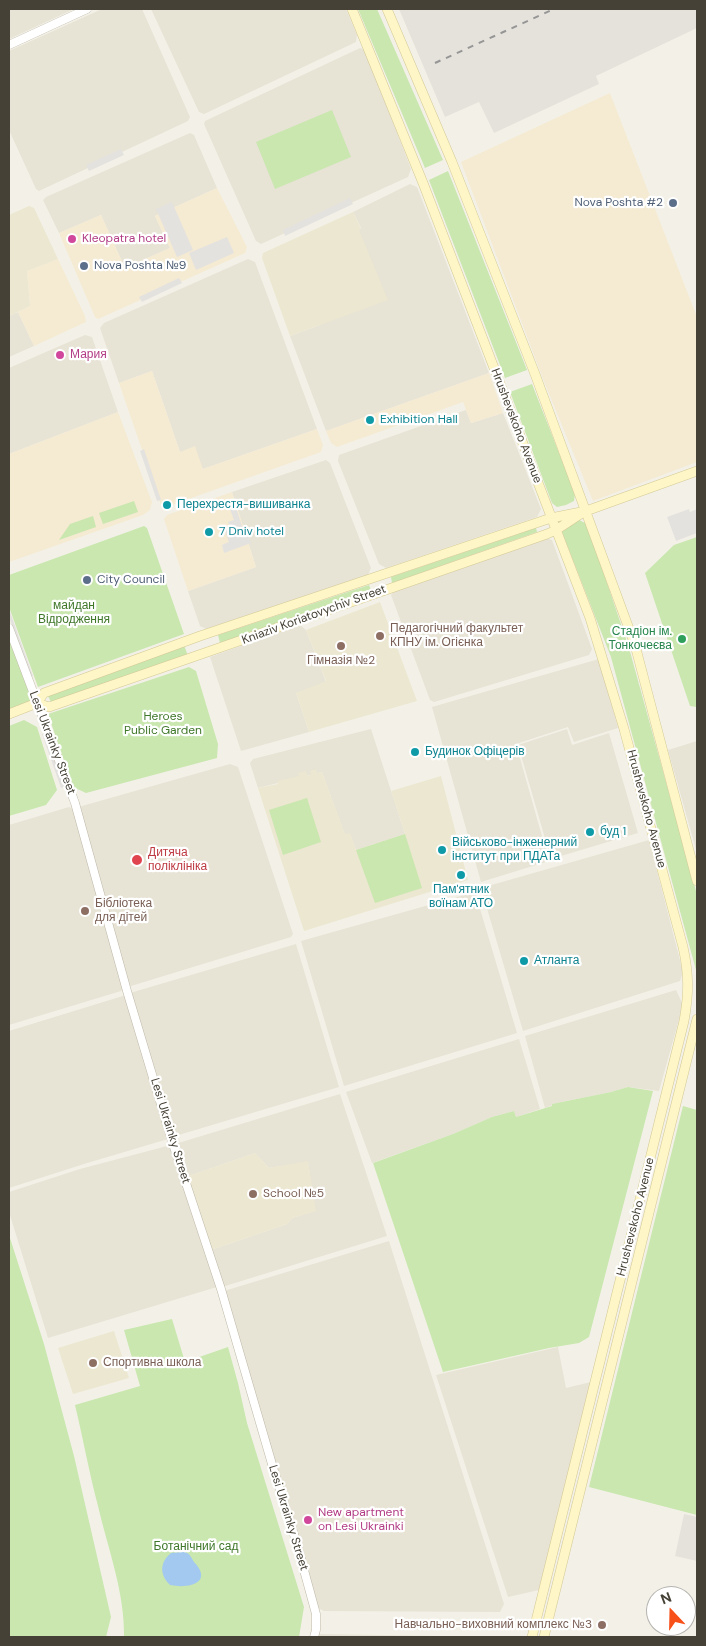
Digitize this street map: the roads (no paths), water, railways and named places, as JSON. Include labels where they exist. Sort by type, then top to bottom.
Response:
[{"type":"main road","name":"Hrushevskoho Avenue","points":[[352,9],[423,183],[590,618],[616,702],[683,947],[689,984],[684,1021],[532,1637]]},
{"type":"main road","points":[[387,9],[452,162],[494,269],[635,644],[697,880]]},
{"type":"main road","name":"Kniaziv Koriatovychiv Street","points":[[9,714],[38,703],[44,693],[187,641],[551,518],[586,511],[697,472]]},
{"type":"main road","name":"Kniaziv Koriatovychiv Street","points":[[38,703],[49,707],[205,654],[556,530],[586,511]]},
{"type":"main road","name":"Hrushevskoho Avenue","points":[[544,1637],[697,1019]]},
{"type":"street","points":[[9,45],[88,9]]},
{"type":"street","name":"Lesi Ukrainky Street","points":[[9,628],[75,803],[172,1141],[221,1289],[316,1614],[314,1637]]},
{"type":"water","points":[[183,1552],[189,1554],[199,1569],[200,1580],[191,1585],[170,1585],[164,1577],[162,1569],[164,1561],[171,1553]]},
{"type":"railway","points":[[435,63],[554,9]]},
{"type":"place","name":"Nova Poshta #2","points":[[673,203]]},
{"type":"place","name":"Kleopatra hotel","points":[[72,239]]},
{"type":"place","name":"Nova Poshta №9","points":[[84,266]]},
{"type":"place","name":"Мария","points":[[60,355]]},
{"type":"place","name":"Exhibition Hall","points":[[370,420]]},
{"type":"place","name":"Перехрестя-вишиванка","points":[[167,505]]},
{"type":"place","name":"7 Dniv hotel","points":[[209,532]]},
{"type":"place","name":"City Council","points":[[87,580]]},
{"type":"place","name":"Педагогічний факультет КПНУ ім. Огієнка","points":[[380,636]]},
{"type":"place","name":"Стадіон ім. Тонкочеєва","points":[[682,639]]},
{"type":"place","name":"Гімназія №2","points":[[341,646]]},
{"type":"place","name":"Будинок Офіцерів","points":[[415,752]]},
{"type":"place","name":"буд 1","points":[[590,832]]},
{"type":"place","name":"Військово-інженерний інститут при ПДАТа","points":[[442,850]]},
{"type":"place","name":"Дитяча поліклініка","points":[[137,860]]},
{"type":"place","name":"Пам'ятник воїнам АТО","points":[[461,875]]},
{"type":"place","name":"Бібліотека для дітей","points":[[85,911]]},
{"type":"place","name":"Атланта","points":[[524,961]]},
{"type":"place","name":"School №5","points":[[253,1194]]},
{"type":"place","name":"Спортивна школа","points":[[93,1363]]},
{"type":"place","name":"New apartment on Lesi Ukrainki","points":[[308,1520]]},
{"type":"place","name":"Навчально-виховний комплекс №3","points":[[602,1625]]},
{"type":"park label","name":"майдан Відродження","points":[[74,613]]},
{"type":"park label","name":"Heroes Public Garden","points":[[163,724]]},
{"type":"park label","name":"Ботанічний сад","points":[[196,1547]]}]
